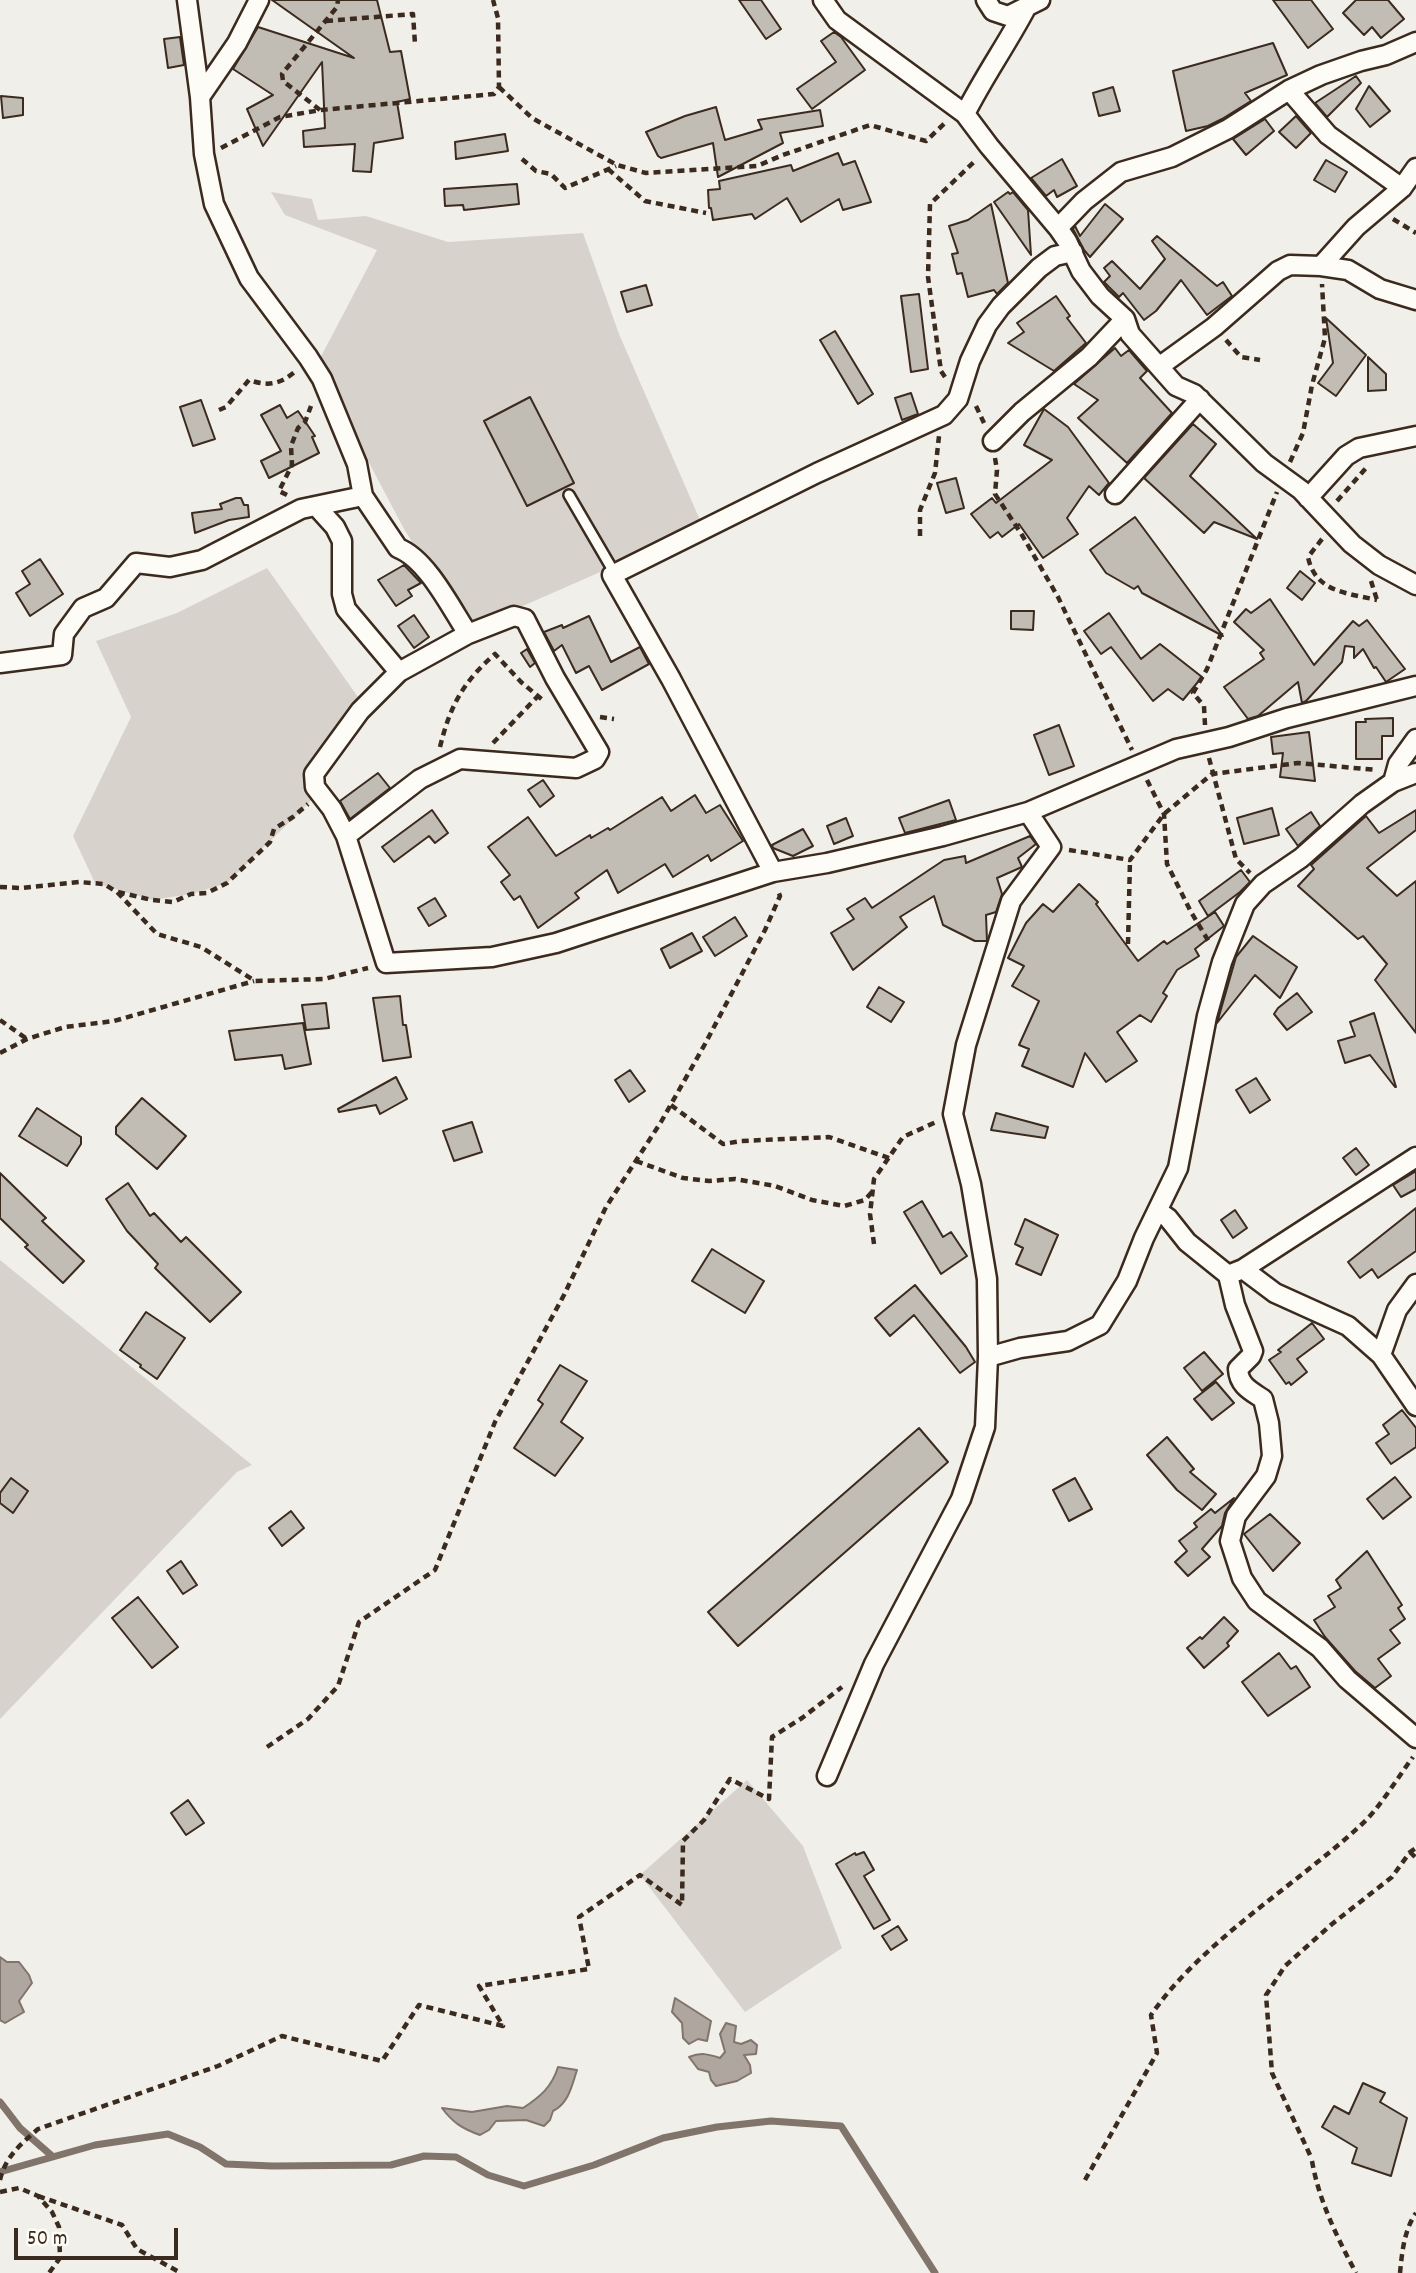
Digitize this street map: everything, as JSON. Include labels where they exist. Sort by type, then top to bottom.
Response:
[{"type":"street","points":[[187,0],[200,97],[204,154],[214,204],[249,278],[322,379],[357,464],[363,496],[398,548],[420,563],[468,634]]},
{"type":"street","points":[[200,97],[237,43],[259,0]]},
{"type":"street","points":[[823,0],[837,20],[962,112],[1058,228],[1081,271],[1100,296],[1125,319],[1130,334],[1176,386],[1200,399],[1264,463],[1308,498],[1352,544],[1380,565],[1414,582]]},
{"type":"street","points":[[986,0],[993,11],[1008,16],[1033,4]]},
{"type":"street","points":[[962,112],[1033,4]]},
{"type":"street","points":[[1058,228],[1084,201],[1121,172],[1172,157],[1228,129],[1289,90],[1321,75],[1386,55],[1416,42]]},
{"type":"street","points":[[1289,90],[1328,135],[1402,188]]},
{"type":"street","points":[[1321,266],[1356,227],[1402,188],[1416,168]]},
{"type":"street","points":[[773,872],[671,679],[612,575],[817,473],[944,415],[958,399],[976,348],[1001,306],[1055,256],[1073,252]]},
{"type":"street","points":[[1160,366],[1213,327],[1278,271],[1290,265],[1348,270],[1380,289],[1416,300]]},
{"type":"street","points":[[993,441],[1022,412],[1089,357],[1125,319]]},
{"type":"street","points":[[1115,494],[1200,399]]},
{"type":"street","points":[[1308,498],[1346,456],[1359,448],[1416,436]]},
{"type":"street","points":[[0,663],[62,655],[64,634],[83,608],[106,598],[136,563],[170,567],[202,561],[302,509],[363,496]]},
{"type":"street","points":[[316,506],[335,527],[342,541],[342,594],[346,609],[399,672]]},
{"type":"street","points":[[346,836],[420,779],[460,759],[565,769],[576,768],[595,759],[599,752],[555,678],[525,619],[514,615],[468,634],[399,672],[360,711],[314,774],[315,787],[332,809],[346,836],[386,963],[492,957],[556,943],[773,872],[827,863],[943,836],[1028,812],[1175,749],[1416,686]]},
{"type":"street","points":[[988,1357],[1020,1348],[1068,1341],[1100,1325],[1127,1281],[1144,1238],[1178,1168],[1207,1016],[1222,962],[1245,904],[1263,884],[1301,858],[1394,776],[1398,764],[1416,740]]},
{"type":"street","points":[[1394,776],[1416,774]]},
{"type":"street","points":[[827,1776],[874,1664],[961,1499],[985,1427],[987,1279],[971,1184],[953,1114],[966,1045],[1011,901],[1051,847],[1028,812]]},
{"type":"street","points":[[1235,1272],[1416,1157]]},
{"type":"street","points":[[1158,1211],[1168,1218],[1187,1242],[1235,1272],[1348,1326],[1381,1355],[1416,1406]]},
{"type":"street","points":[[1235,1272],[1235,1305],[1253,1351],[1238,1369],[1238,1376],[1242,1385],[1264,1399],[1272,1456],[1266,1476],[1236,1516],[1230,1541],[1242,1578],[1257,1601],[1320,1648],[1346,1679],[1416,1738]]},
{"type":"street","points":[[1381,1355],[1397,1310],[1416,1284]]},
{"type":"lane","points":[[569,495],[611,567],[612,575]]},
{"type":"path","points":[[321,110],[283,81],[282,74],[337,7],[338,0]]},
{"type":"path","points":[[204,154],[281,117],[321,110],[494,94],[499,87],[498,18],[493,0]]},
{"type":"path","points":[[325,21],[413,15],[415,44]]},
{"type":"path","points":[[499,87],[532,118],[617,165],[646,173],[757,166],[870,125],[926,141],[962,112]]},
{"type":"path","points":[[958,399],[941,371],[928,278],[930,204],[989,146]]},
{"type":"path","points":[[522,159],[536,171],[551,174],[565,188],[617,165]]},
{"type":"path","points":[[608,169],[645,201],[706,212]]},
{"type":"path","points":[[1263,884],[1236,859],[1205,741],[1204,706],[1193,693],[1207,669],[1303,433],[1312,384],[1325,338],[1321,266]]},
{"type":"path","points":[[1213,327],[1241,357],[1260,359]]},
{"type":"path","points":[[219,411],[226,407],[248,380],[264,385],[279,384],[296,372],[308,357]]},
{"type":"path","points":[[965,379],[993,441],[997,470],[995,494],[1022,534],[1058,597],[1164,814],[1167,864],[1191,912],[1222,962]]},
{"type":"path","points":[[279,491],[292,465],[290,446],[298,428],[305,422],[312,403],[327,393]]},
{"type":"path","points":[[920,536],[920,510],[935,473],[944,415]]},
{"type":"path","points":[[1377,600],[1330,589],[1311,572],[1308,557],[1329,519],[1390,442]]},
{"type":"path","points":[[439,769],[439,748],[446,721],[458,696],[472,675],[495,654],[537,696],[555,708],[575,711]]},
{"type":"path","points":[[478,759],[555,678]]},
{"type":"path","points":[[1128,944],[1130,860],[1164,814],[1212,774],[1298,763],[1394,776]]},
{"type":"path","points":[[117,892],[152,901],[173,902],[191,894],[207,893],[226,883],[270,842],[274,829],[309,803],[315,787]]},
{"type":"path","points":[[1051,847],[1130,860]]},
{"type":"path","points":[[267,1747],[308,1719],[338,1686],[359,1622],[435,1570],[495,1422],[564,1295],[606,1207],[671,1105],[765,930],[779,896],[773,872]]},
{"type":"path","points":[[0,887],[104,884],[117,892],[157,933],[201,947],[255,981]]},
{"type":"path","points":[[0,1053],[65,1027],[114,1021],[255,981],[324,979],[386,963]]},
{"type":"path","points":[[0,1020],[27,1040]]},
{"type":"path","points":[[671,1105],[723,1144],[829,1137],[889,1158]]},
{"type":"path","points":[[874,1244],[870,1214],[874,1179],[903,1137],[953,1114]]},
{"type":"path","points":[[636,1161],[682,1178],[749,1181],[775,1186],[812,1200],[844,1206],[865,1200],[872,1192]]},
{"type":"path","points":[[0,2180],[2,2168],[17,2147],[38,2129],[218,2066],[282,2036],[382,2061],[419,2005],[503,2026],[480,1986],[589,1969],[579,1917],[640,1875],[682,1905],[683,1841],[704,1819],[730,1779],[769,1799],[772,1737],[874,1664]]},
{"type":"path","points":[[1085,2180],[1157,2053],[1151,2015],[1167,1992],[1229,1934],[1364,1823],[1416,1754]]},
{"type":"path","points":[[1356,2273],[1334,2232],[1329,2213],[1317,2189],[1311,2158],[1272,2073],[1266,1995],[1286,1966],[1332,1924],[1392,1877],[1416,1848]]},
{"type":"path","points":[[1410,1852],[1416,1858]]},
{"type":"path","points":[[0,2192],[19,2188],[122,2225],[137,2249],[181,2273]]},
{"type":"path","points":[[38,2196],[52,2211],[59,2227],[60,2258],[49,2273]]},
{"type":"path","points":[[1400,2273],[1403,2248],[1416,2213]]},
{"type":"shaded area","points":[[271,192],[312,199],[318,220],[366,216],[448,242],[583,233],[619,334],[703,527],[468,630],[404,529],[317,364],[377,250],[285,215]]},
{"type":"shaded area","points":[[267,568],[365,707],[309,803],[227,883],[191,894],[152,900],[95,883],[73,836],[131,717],[96,641],[177,613]]},
{"type":"shaded area","points":[[0,1260],[252,1465],[237,1472],[0,1719]]},
{"type":"shaded area","points":[[747,1780],[803,1846],[842,1948],[745,2012],[640,1875]]},
{"type":"shaded area","points":[[0,1957],[7,1962],[19,1962],[32,1983],[19,2001],[24,2012],[5,2023],[0,2020]]},
{"type":"shaded area","points":[[675,1998],[711,2021],[707,2041],[698,2039],[689,2044],[683,2038],[682,2023],[672,2012]]},
{"type":"shaded area","points":[[726,2023],[736,2026],[734,2042],[741,2044],[751,2040],[757,2045],[756,2054],[744,2055],[751,2073],[737,2081],[716,2086],[709,2072],[698,2069],[689,2057],[705,2054],[720,2058],[725,2052],[720,2034]]},
{"type":"shaded area","points":[[558,2067],[577,2070],[566,2098],[553,2111],[544,2126],[526,2120],[496,2121],[489,2130],[480,2135],[459,2125],[442,2108],[472,2112],[507,2106],[523,2108],[545,2091]]},
{"type":"building","points":[[272,0],[377,0],[390,52],[401,51],[410,99],[397,102],[403,138],[374,143],[371,172],[353,171],[355,144],[304,147],[303,131],[325,128],[322,62],[263,146],[247,109],[273,95],[233,69],[258,27],[354,58]]},
{"type":"building","points":[[739,0],[761,0],[781,29],[766,39]]},
{"type":"building","points":[[1273,0],[1311,0],[1333,29],[1308,48]]},
{"type":"building","points":[[1356,0],[1388,0],[1404,19],[1381,38],[1372,27],[1364,35],[1343,13]]},
{"type":"building","points":[[834,32],[841,37],[865,70],[812,109],[797,89],[836,62],[821,41]]},
{"type":"building","points":[[180,37],[184,65],[168,68],[164,39]]},
{"type":"building","points":[[1273,43],[1287,75],[1245,93],[1251,101],[1222,119],[1208,126],[1186,131],[1173,71]]},
{"type":"building","points":[[1356,76],[1361,83],[1327,117],[1315,103]]},
{"type":"building","points":[[1369,86],[1390,111],[1370,127],[1356,109]]},
{"type":"building","points":[[1113,87],[1120,111],[1099,116],[1093,93]]},
{"type":"building","points":[[1,96],[23,98],[23,115],[3,118]]},
{"type":"building","points":[[716,107],[725,140],[762,129],[758,120],[820,110],[823,126],[780,133],[783,143],[718,177],[713,143],[661,158],[658,156],[646,132]]},
{"type":"building","points":[[1296,116],[1311,133],[1296,148],[1279,132]]},
{"type":"building","points":[[1265,119],[1274,131],[1246,155],[1233,139]]},
{"type":"building","points":[[505,134],[508,151],[456,159],[455,142]]},
{"type":"building","points":[[838,153],[843,165],[855,161],[871,202],[843,210],[839,199],[801,222],[787,198],[755,219],[752,214],[713,220],[708,190],[720,189],[719,181],[791,165],[793,171]]},
{"type":"building","points":[[1062,159],[1077,186],[1057,197],[1054,190],[1046,196],[1031,178]]},
{"type":"building","points":[[1326,160],[1347,172],[1335,192],[1314,180]]},
{"type":"building","points":[[517,184],[519,204],[464,210],[463,205],[445,206],[444,189]]},
{"type":"building","points":[[1008,192],[1013,192],[1028,210],[1031,255],[994,202]]},
{"type":"building","points":[[991,204],[1008,283],[997,294],[994,290],[968,297],[962,273],[957,274],[952,254],[958,253],[949,226],[968,220]]},
{"type":"building","points":[[1105,204],[1123,219],[1090,257],[1073,229],[1075,226],[1080,236]]},
{"type":"building","points":[[1157,236],[1217,286],[1223,282],[1232,296],[1207,315],[1181,280],[1156,311],[1144,320],[1123,293],[1119,297],[1104,282],[1110,276],[1104,268],[1112,261],[1140,289],[1165,259],[1152,241]]},
{"type":"building","points":[[646,285],[652,305],[627,312],[621,292]]},
{"type":"building","points":[[919,294],[928,369],[911,372],[901,296]]},
{"type":"building","points":[[1056,296],[1070,316],[1067,318],[1086,343],[1054,371],[1008,343],[1024,332],[1017,323]]},
{"type":"building","points":[[1326,318],[1366,355],[1336,396],[1318,383],[1333,363]]},
{"type":"building","points":[[835,331],[873,394],[858,404],[820,340]]},
{"type":"building","points":[[1115,348],[1121,356],[1129,350],[1147,371],[1140,378],[1172,413],[1127,463],[1078,418],[1098,400],[1074,384]]},
{"type":"building","points":[[1368,357],[1386,374],[1386,390],[1368,391]]},
{"type":"building","points":[[911,393],[918,414],[902,420],[895,398]]},
{"type":"building","points":[[530,397],[574,483],[527,506],[484,421]]},
{"type":"building","points":[[201,400],[215,439],[193,446],[180,407]]},
{"type":"building","points":[[280,405],[287,418],[298,411],[315,436],[312,437],[319,453],[269,478],[261,461],[281,451],[261,415]]},
{"type":"building","points":[[1044,409],[1068,427],[1109,483],[1099,495],[1089,486],[1067,518],[1078,534],[1043,558],[1019,524],[1002,537],[998,532],[990,538],[971,514],[992,498],[996,503],[1052,460],[1024,445]]},
{"type":"building","points":[[1193,424],[1216,444],[1190,476],[1257,539],[1214,522],[1204,533],[1144,478]]},
{"type":"building","points":[[956,478],[964,508],[946,513],[937,483]]},
{"type":"building","points":[[241,498],[244,505],[248,505],[249,517],[229,520],[195,533],[192,513],[222,509],[220,504]]},
{"type":"building","points":[[1135,517],[1223,636],[1142,593],[1138,586],[1134,589],[1106,573],[1090,550]]},
{"type":"building","points":[[40,559],[63,594],[30,616],[16,593],[30,584],[22,571]]},
{"type":"building","points":[[404,565],[421,583],[408,590],[412,596],[396,606],[378,580]]},
{"type":"building","points":[[1300,571],[1315,583],[1302,600],[1287,588]]},
{"type":"building","points":[[1270,599],[1314,665],[1353,621],[1359,626],[1367,620],[1405,669],[1386,682],[1363,649],[1354,658],[1354,647],[1345,646],[1342,662],[1306,701],[1302,703],[1298,682],[1258,716],[1248,719],[1224,687],[1264,659],[1260,653],[1264,650],[1234,622],[1246,609],[1251,613]]},
{"type":"building","points":[[1011,611],[1034,611],[1033,630],[1011,629]]},
{"type":"building","points":[[1109,613],[1141,659],[1160,644],[1202,677],[1183,700],[1168,689],[1153,701],[1111,647],[1101,654],[1084,631]]},
{"type":"building","points":[[414,615],[429,637],[414,648],[398,626]]},
{"type":"building","points":[[589,616],[611,662],[640,647],[649,664],[602,690],[589,666],[576,673],[562,645],[554,651],[544,632],[562,625],[563,628]]},
{"type":"building","points":[[527,649],[535,663],[530,667],[521,653]]},
{"type":"building","points":[[1393,718],[1393,736],[1382,736],[1382,759],[1356,759],[1356,722]]},
{"type":"building","points":[[1059,725],[1074,766],[1049,775],[1034,735]]},
{"type":"building","points":[[1309,732],[1315,781],[1280,777],[1283,753],[1273,754],[1271,737]]},
{"type":"building","points":[[378,773],[390,788],[350,819],[340,801]]},
{"type":"building","points":[[543,780],[554,796],[540,807],[528,790]]},
{"type":"building","points":[[695,795],[706,813],[720,805],[743,841],[711,861],[708,855],[673,877],[665,864],[618,893],[607,870],[575,893],[579,898],[538,928],[520,896],[514,900],[501,882],[510,875],[488,847],[528,817],[556,856],[590,835],[591,838],[608,828],[610,830],[662,797],[671,811]]},
{"type":"building","points":[[949,800],[956,820],[905,833],[899,818]]},
{"type":"building","points":[[1272,808],[1279,835],[1244,844],[1237,818]]},
{"type":"building","points":[[432,810],[448,833],[435,843],[429,836],[394,862],[382,847]]},
{"type":"building","points":[[1416,810],[1416,830],[1367,868],[1397,896],[1416,881],[1416,1033],[1375,980],[1387,964],[1363,936],[1358,939],[1298,886],[1314,869],[1311,865],[1366,816],[1379,833]]},
{"type":"building","points":[[1311,812],[1320,826],[1298,846],[1286,829]]},
{"type":"building","points":[[846,818],[853,836],[834,844],[827,826]]},
{"type":"building","points":[[803,829],[813,846],[793,856],[773,848],[772,845]]},
{"type":"building","points":[[1030,836],[1036,844],[1018,858],[1022,867],[997,878],[1002,894],[996,912],[986,915],[987,941],[975,941],[943,925],[934,896],[900,917],[907,927],[853,970],[831,933],[854,919],[847,909],[865,898],[872,908],[944,860],[965,856],[966,863]]},
{"type":"building","points":[[1241,870],[1250,882],[1208,916],[1199,901]]},
{"type":"building","points":[[1079,884],[1098,902],[1096,904],[1138,961],[1164,941],[1167,944],[1215,912],[1224,926],[1195,949],[1199,956],[1177,970],[1163,993],[1167,996],[1151,1022],[1140,1015],[1117,1032],[1137,1061],[1106,1082],[1085,1053],[1073,1087],[1022,1066],[1029,1049],[1019,1045],[1039,1001],[1012,986],[1024,966],[1008,958],[1026,923],[1043,904],[1053,912]]},
{"type":"building","points":[[435,898],[446,916],[429,926],[418,908]]},
{"type":"building","points":[[735,917],[747,936],[715,956],[703,937]]},
{"type":"building","points":[[692,933],[702,951],[670,968],[661,949]]},
{"type":"building","points":[[1253,936],[1297,967],[1280,998],[1255,975],[1217,1023],[1236,957]]},
{"type":"building","points":[[879,987],[904,1002],[891,1022],[867,1007]]},
{"type":"building","points":[[1297,993],[1312,1012],[1287,1030],[1274,1014]]},
{"type":"building","points":[[400,996],[403,1025],[406,1025],[411,1057],[383,1061],[373,998]]},
{"type":"building","points":[[326,1003],[329,1028],[306,1030],[302,1005]]},
{"type":"building","points":[[1374,1013],[1396,1087],[1370,1055],[1345,1063],[1338,1041],[1355,1036],[1350,1022]]},
{"type":"building","points":[[303,1023],[311,1064],[285,1069],[282,1055],[235,1060],[229,1031]]},
{"type":"building","points":[[630,1070],[645,1091],[629,1102],[615,1080]]},
{"type":"building","points":[[396,1077],[407,1099],[380,1114],[376,1105],[339,1112],[338,1109]]},
{"type":"building","points":[[1256,1078],[1270,1100],[1250,1113],[1236,1090]]},
{"type":"building","points":[[142,1098],[186,1136],[157,1169],[116,1134],[116,1127]]},
{"type":"building","points":[[37,1108],[81,1137],[81,1144],[67,1166],[19,1136]]},
{"type":"building","points":[[996,1113],[1048,1127],[1045,1138],[991,1130]]},
{"type":"building","points":[[472,1122],[482,1152],[454,1161],[443,1131]]},
{"type":"building","points":[[1356,1148],[1369,1165],[1356,1175],[1343,1158]]},
{"type":"building","points":[[1416,1171],[1416,1189],[1401,1197],[1393,1185]]},
{"type":"building","points":[[0,1173],[46,1218],[42,1221],[84,1261],[63,1283],[25,1247],[28,1245],[0,1218]]},
{"type":"building","points":[[128,1183],[150,1216],[154,1213],[181,1242],[186,1237],[241,1292],[210,1322],[155,1268],[158,1264],[127,1231],[106,1199]]},
{"type":"building","points":[[922,1201],[943,1237],[951,1232],[967,1256],[941,1274],[904,1212]]},
{"type":"building","points":[[1416,1208],[1416,1251],[1378,1278],[1372,1269],[1360,1278],[1348,1262]]},
{"type":"building","points":[[1235,1210],[1247,1228],[1233,1238],[1221,1220]]},
{"type":"building","points":[[1025,1219],[1058,1235],[1041,1275],[1016,1264],[1023,1248],[1015,1244]]},
{"type":"building","points":[[712,1249],[764,1281],[745,1313],[692,1281]]},
{"type":"building","points":[[915,1285],[966,1347],[975,1362],[960,1373],[914,1315],[890,1336],[875,1318]]},
{"type":"building","points":[[146,1312],[185,1338],[157,1379],[120,1350]]},
{"type":"building","points":[[1312,1323],[1324,1339],[1297,1359],[1307,1372],[1291,1385],[1289,1382],[1286,1384],[1269,1360]]},
{"type":"building","points":[[1204,1352],[1223,1374],[1202,1391],[1184,1368]]},
{"type":"building","points":[[560,1365],[587,1381],[561,1422],[583,1438],[555,1476],[514,1448],[543,1404],[538,1400]]},
{"type":"building","points":[[1216,1382],[1234,1403],[1212,1420],[1194,1399]]},
{"type":"building","points":[[1402,1410],[1416,1428],[1416,1447],[1391,1464],[1376,1443],[1389,1434],[1383,1425]]},
{"type":"building","points":[[919,1428],[948,1462],[738,1646],[708,1612]]},
{"type":"building","points":[[1167,1437],[1194,1469],[1190,1472],[1216,1494],[1202,1510],[1177,1490],[1147,1455]]},
{"type":"building","points":[[1395,1477],[1411,1497],[1383,1519],[1367,1499]]},
{"type":"building","points":[[11,1478],[28,1491],[13,1513],[0,1503],[0,1493]]},
{"type":"building","points":[[1075,1478],[1092,1509],[1069,1521],[1053,1490]]},
{"type":"building","points":[[1234,1498],[1225,1513],[1222,1526],[1202,1549],[1210,1557],[1188,1576],[1175,1562],[1187,1551],[1179,1541],[1197,1527],[1194,1523],[1211,1509],[1215,1513]]},
{"type":"building","points":[[291,1511],[304,1528],[282,1546],[269,1528]]},
{"type":"building","points":[[1270,1514],[1300,1543],[1273,1571],[1244,1534]]},
{"type":"building","points":[[1367,1551],[1402,1605],[1398,1608],[1405,1619],[1390,1630],[1400,1643],[1378,1659],[1391,1676],[1375,1688],[1355,1671],[1314,1620],[1335,1607],[1328,1596],[1341,1588],[1336,1580]]},
{"type":"building","points":[[181,1561],[197,1585],[183,1594],[167,1571]]},
{"type":"building","points":[[138,1597],[178,1647],[152,1668],[112,1618]]},
{"type":"building","points":[[1224,1617],[1238,1631],[1227,1643],[1229,1646],[1204,1668],[1187,1648],[1200,1637],[1202,1639]]},
{"type":"building","points":[[1279,1653],[1291,1669],[1296,1666],[1310,1687],[1268,1716],[1242,1682]]},
{"type":"building","points":[[188,1800],[204,1823],[186,1835],[171,1813]]},
{"type":"building","points":[[864,1852],[874,1870],[864,1876],[890,1920],[874,1929],[836,1864],[855,1853]]},
{"type":"building","points":[[898,1926],[907,1940],[891,1950],[882,1936]]},
{"type":"building","points":[[1363,2083],[1385,2093],[1380,2102],[1407,2118],[1391,2176],[1352,2163],[1357,2148],[1322,2127],[1334,2106],[1349,2114]]},
{"type":"waterway","points":[[0,2102],[20,2128],[52,2156]]},
{"type":"waterway","points":[[0,2172],[95,2145],[168,2134],[200,2147],[226,2164],[391,2165],[424,2156],[456,2157],[488,2175],[524,2186],[594,2165],[663,2138],[717,2127],[771,2121],[841,2126],[935,2273]]}]
